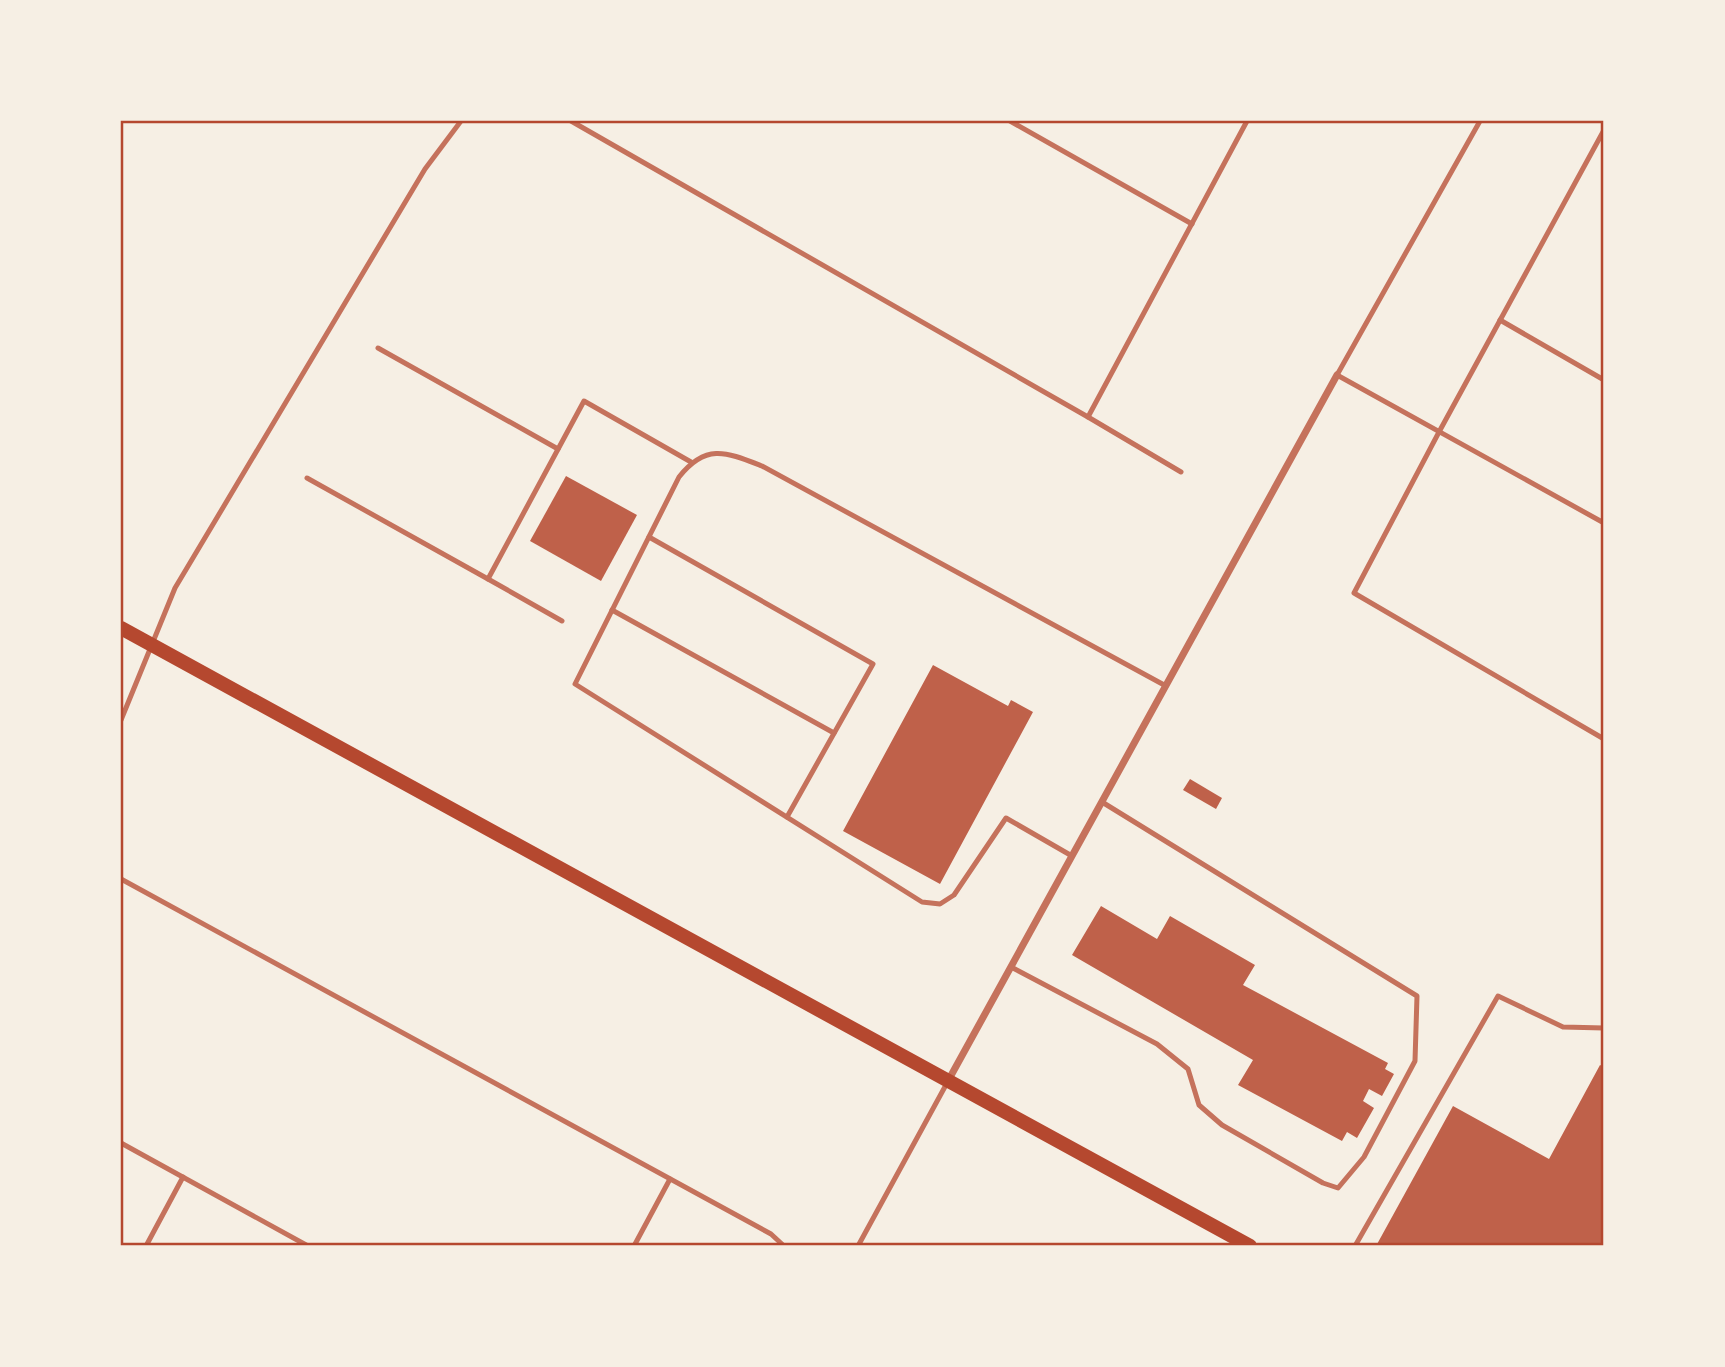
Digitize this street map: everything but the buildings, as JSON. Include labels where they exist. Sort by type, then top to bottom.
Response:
[{"type":"main road","points":[[121,628],[1250,1246]]},
{"type":"street","points":[[948,1080],[1337,375]]},
{"type":"lane","points":[[121,720],[175,588],[425,169],[461,121]]},
{"type":"lane","points":[[571,121],[1088,416],[1181,472]]},
{"type":"lane","points":[[1010,121],[1192,224]]},
{"type":"lane","points":[[1088,416],[1247,121]]},
{"type":"lane","points":[[1480,121],[1337,375],[1604,523]]},
{"type":"lane","points":[[1604,130],[1354,593],[1604,739]]},
{"type":"lane","points":[[1597,142],[1604,146]]},
{"type":"lane","points":[[1500,320],[1604,380]]},
{"type":"lane","points":[[378,348],[558,449]]},
{"type":"lane","points":[[488,579],[584,401],[691,462]]},
{"type":"lane","points":[[1072,856],[1006,818],[954,895],[940,904],[922,902],[575,684],[679,477],[691,462],[710,454],[730,453],[762,467],[1166,686]]},
{"type":"lane","points":[[307,478],[562,621]]},
{"type":"lane","points":[[649,537],[873,664],[787,817]]},
{"type":"lane","points":[[612,610],[834,733]]},
{"type":"lane","points":[[1011,967],[1157,1044],[1188,1069],[1199,1105],[1222,1125],[1323,1183],[1338,1188],[1364,1157],[1415,1061],[1416,996],[1102,802]]},
{"type":"lane","points":[[121,879],[771,1234],[784,1246]]},
{"type":"lane","points":[[1355,1246],[1498,996],[1563,1027],[1604,1028]]},
{"type":"lane","points":[[858,1246],[948,1080]]},
{"type":"lane","points":[[121,1143],[308,1246]]},
{"type":"lane","points":[[146,1246],[183,1177]]},
{"type":"lane","points":[[634,1246],[670,1179]]}]
